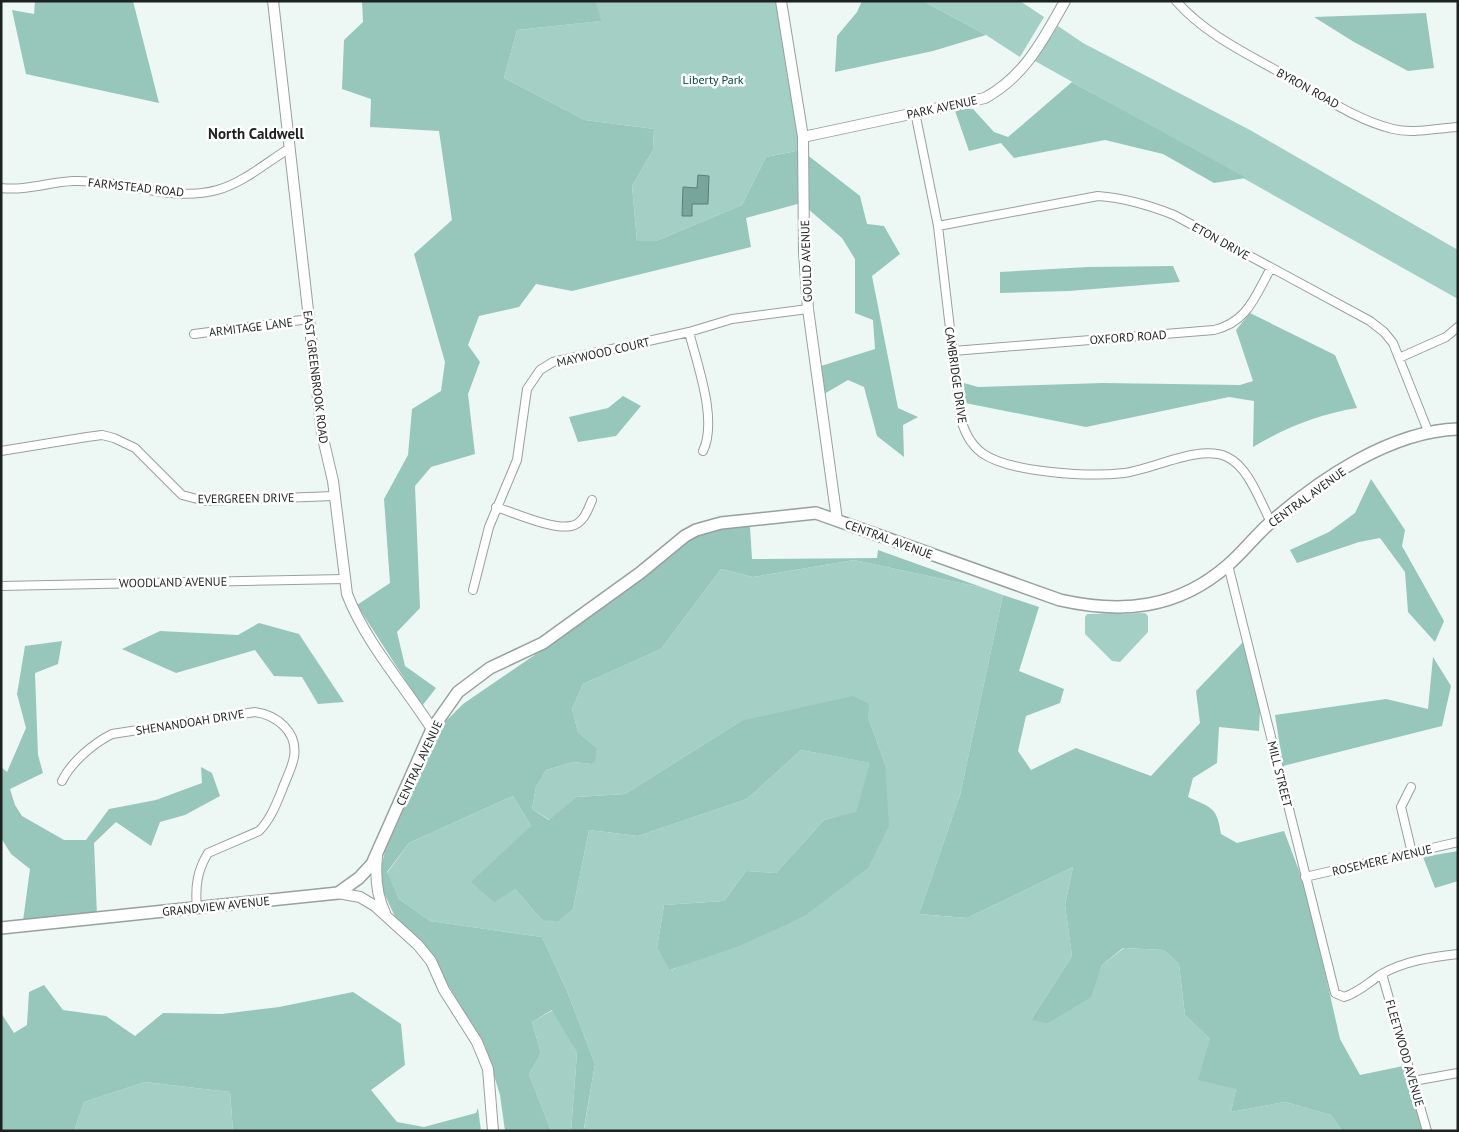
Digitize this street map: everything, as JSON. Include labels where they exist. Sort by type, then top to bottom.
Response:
[{"type":"main road","name":"CENTRAL AVENUE","points":[[377,855],[432,729],[450,701],[474,678],[542,643],[640,573],[690,533],[721,523],[816,513],[1051,597],[1090,607],[1116,609],[1143,606],[1168,599],[1198,586],[1228,565],[1271,522],[1304,496],[1366,456],[1385,446],[1428,432],[1458,429]]},
{"type":"main road","points":[[338,893],[366,872],[377,855]]},
{"type":"main road","name":"GRANDVIEW AVENUE","points":[[1,928],[338,893]]},
{"type":"street","name":"EAST GREENBROOK ROAD","points":[[272,1],[322,434],[334,496],[347,594],[354,612],[432,729]]},
{"type":"street","name":"GOULD AVENUE","points":[[781,1],[803,137],[804,252],[808,309],[837,520]]},
{"type":"street","name":"PARK AVENUE","points":[[803,137],[985,98],[1007,84],[1034,55],[1065,1]]},
{"type":"street","name":"BYRON ROAD","points":[[1176,1],[1205,30],[1330,101],[1363,117],[1392,129],[1408,131],[1458,127]]},
{"type":"street","name":"CAMBRIDGE DRIVE","points":[[915,112],[938,226],[963,427],[970,441],[986,456],[1037,470],[1098,475],[1125,473],[1202,452],[1221,454],[1233,460],[1245,474],[1271,522]]},
{"type":"street","name":"FARMSTEAD ROAD","points":[[1,188],[20,188],[73,181],[164,192],[202,193],[235,183],[290,148]]},
{"type":"street","name":"ETON DRIVE","points":[[938,226],[1098,196],[1120,197],[1148,204],[1174,215],[1370,321],[1388,337],[1399,358],[1428,432]]},
{"type":"street","name":"OXFORD ROAD","points":[[953,351],[1222,328],[1241,318],[1271,268]]},
{"type":"street","name":"MAYWOOD COURT","points":[[474,590],[489,527],[496,507],[511,479],[517,460],[527,389],[540,370],[553,362],[689,332],[732,319],[808,309]]},
{"type":"street","name":"ARMITAGE LANE","points":[[194,334],[309,319]]},
{"type":"street","points":[[1399,358],[1446,337],[1458,327]]},
{"type":"street","points":[[689,332],[705,394],[708,436],[703,451]]},
{"type":"street","name":"EVERGREEN DRIVE","points":[[1,451],[102,435],[125,442],[135,448],[174,489],[193,500],[334,496]]},
{"type":"street","points":[[496,507],[556,526],[572,526],[581,520],[592,500]]},
{"type":"street","name":"MILL STREET","points":[[1228,565],[1335,993],[1344,997],[1353,994],[1382,974]]},
{"type":"street","name":"WOODLAND AVENUE","points":[[1,586],[345,579]]},
{"type":"street","name":"SHENANDOAH DRIVE","points":[[62,781],[67,771],[102,739],[112,734],[255,712],[272,716],[280,721],[291,737],[294,755],[278,800],[265,825],[259,831],[208,853],[195,890],[197,908]]},
{"type":"street","points":[[1411,787],[1401,807],[1412,853]]},
{"type":"street","name":"ROSEMERE AVENUE","points":[[1305,877],[1458,842]]},
{"type":"street","points":[[377,855],[375,870],[378,894],[386,916]]},
{"type":"street","points":[[338,893],[367,901],[418,945],[431,961],[444,990],[477,1042],[490,1078],[493,1131]]},
{"type":"street","points":[[1382,974],[1418,960],[1458,954]]},
{"type":"street","name":"FLEETWOOD AVENUE","points":[[1382,974],[1427,1131]]},
{"type":"street","points":[[1413,1081],[1458,1073]]},
{"type":"green space","name":"Liberty Park","points":[[596,1],[780,1],[801,150],[766,157],[742,205],[656,241],[637,241],[632,186],[653,150],[654,129],[585,120],[504,78],[517,30],[600,21]]},
{"type":"green space","points":[[923,1],[1020,1],[1044,17],[1020,57],[986,35]]},
{"type":"green space","points":[[1058,26],[1083,43],[1250,130],[1458,250],[1458,299],[1035,61]]},
{"type":"green space","points":[[854,560],[984,588],[1003,595],[960,795],[919,914],[967,918],[1073,867],[1065,905],[1072,956],[1031,1020],[1090,997],[1102,965],[1124,948],[1164,950],[1179,964],[1185,1015],[1210,1039],[1236,1089],[1231,1112],[1285,1102],[1331,1115],[1342,1131],[592,1131],[584,1129],[595,1064],[567,991],[542,937],[430,921],[399,899],[387,873],[409,843],[513,796],[531,826],[515,889],[542,920],[573,909],[589,830],[638,836],[747,799],[801,750],[871,763],[856,813],[824,820],[776,873],[746,871],[724,901],[664,905],[657,948],[671,970],[803,917],[885,764],[868,717],[741,721],[625,794],[576,797],[550,820],[532,809],[536,787],[546,770],[573,762],[592,764],[596,747],[578,732],[572,709],[583,684],[661,649],[721,569],[753,577]]},
{"type":"green space","points":[[1145,613],[1148,616],[1148,632],[1120,662],[1112,661],[1085,634],[1085,617],[1087,614]]},
{"type":"green space","points":[[553,1010],[577,1053],[571,1131],[551,1131],[529,1074],[541,1053],[532,1022]]},
{"type":"green space","points":[[145,1082],[230,1092],[233,1131],[74,1131],[84,1102]]},
{"type":"shaded area","points":[[35,1],[133,1],[159,103],[26,74],[12,10],[34,14]]},
{"type":"shaded area","points":[[362,1],[596,1],[601,21],[517,30],[504,78],[585,120],[654,129],[653,150],[632,186],[637,241],[656,241],[742,205],[766,157],[801,150],[860,196],[867,224],[884,226],[900,254],[872,276],[898,408],[918,417],[903,425],[904,457],[877,436],[864,387],[848,380],[824,394],[821,366],[875,349],[873,320],[855,313],[855,259],[842,238],[801,203],[746,218],[751,247],[572,291],[536,284],[519,307],[479,316],[468,345],[480,362],[468,394],[475,454],[431,467],[415,486],[420,608],[397,632],[405,666],[436,688],[422,706],[357,605],[390,583],[384,499],[408,455],[412,409],[441,391],[445,362],[414,254],[452,220],[439,131],[370,127],[371,99],[342,89],[344,40],[363,22]]},
{"type":"shaded area","points":[[862,1],[923,1],[986,35],[933,51],[835,72],[837,36],[857,12]]},
{"type":"shaded area","points":[[1426,13],[1434,68],[1408,71],[1354,42],[1314,17]]},
{"type":"shaded area","points":[[1072,82],[1246,178],[1214,183],[1163,154],[1105,140],[1014,158],[1001,143],[969,151],[954,108],[973,109],[994,132],[1008,137]]},
{"type":"shaded area","points":[[698,175],[709,176],[708,204],[692,204],[692,216],[682,216],[683,187],[697,188]]},
{"type":"shaded area","points":[[1173,266],[1180,282],[1069,291],[1000,293],[1000,272],[1088,267]]},
{"type":"shaded area","points":[[1250,313],[1335,355],[1357,408],[1329,414],[1303,423],[1253,447],[1254,401],[1229,397],[1086,427],[965,403],[964,383],[978,387],[1103,383],[1240,385],[1253,381],[1236,330]]},
{"type":"shaded area","points":[[623,396],[641,406],[616,436],[578,442],[569,417],[608,408]]},
{"type":"shaded area","points":[[1371,479],[1405,530],[1402,546],[1444,621],[1435,642],[1408,612],[1405,572],[1380,538],[1359,542],[1297,563],[1290,550],[1329,532],[1355,513]]},
{"type":"shaded area","points":[[714,527],[750,527],[752,559],[877,558],[878,550],[984,588],[854,560],[753,577],[721,569],[661,649],[583,684],[572,709],[578,732],[596,747],[596,758],[592,764],[573,762],[546,770],[536,787],[532,809],[549,820],[576,797],[625,794],[741,721],[853,696],[869,704],[868,717],[885,764],[889,826],[868,868],[803,917],[739,946],[670,970],[657,948],[664,905],[724,901],[746,871],[776,873],[824,820],[856,812],[870,763],[801,750],[747,799],[638,836],[589,830],[573,909],[558,921],[542,920],[515,889],[494,902],[471,882],[531,826],[513,796],[409,843],[387,872],[399,899],[430,921],[542,937],[567,991],[595,1064],[584,1128],[592,1131],[571,1131],[577,1053],[552,1010],[532,1022],[541,1053],[529,1074],[551,1131],[505,1131],[500,1095],[485,1046],[430,955],[397,921],[378,880],[385,851],[442,725],[463,704],[549,645],[691,538]]},
{"type":"shaded area","points":[[1003,595],[1039,607],[1019,671],[1064,689],[1060,703],[1026,716],[1018,751],[1031,770],[1076,748],[1151,776],[1200,723],[1196,691],[1244,641],[1260,710],[1259,731],[1219,727],[1217,763],[1193,778],[1188,797],[1208,806],[1218,818],[1221,834],[1237,843],[1284,831],[1306,889],[1340,1039],[1360,1075],[1403,1066],[1423,1131],[1342,1131],[1331,1115],[1285,1102],[1231,1112],[1236,1089],[1198,1080],[1210,1039],[1185,1015],[1179,964],[1164,950],[1123,948],[1102,965],[1091,997],[1048,1023],[1031,1020],[1072,956],[1065,905],[1073,867],[967,918],[919,914],[960,795]]},
{"type":"shaded area","points":[[259,623],[299,634],[344,702],[318,704],[302,677],[274,676],[255,650],[176,673],[122,649],[160,631],[238,635]]},
{"type":"shaded area","points":[[62,641],[58,664],[35,673],[38,755],[43,773],[10,789],[15,805],[22,816],[64,840],[86,840],[109,809],[156,800],[202,783],[201,767],[212,773],[220,796],[185,815],[160,822],[151,846],[116,822],[94,843],[97,915],[23,921],[30,869],[11,854],[1,838],[1,767],[7,772],[26,728],[17,694],[25,646]]},
{"type":"shaded area","points":[[1433,657],[1451,686],[1442,726],[1283,766],[1275,715],[1386,699],[1428,709]]},
{"type":"shaded area","points":[[1458,851],[1458,881],[1435,888],[1423,857]]},
{"type":"shaded area","points":[[44,985],[63,1010],[106,1016],[135,1036],[163,1013],[222,1014],[279,1007],[353,992],[401,1024],[405,1065],[371,1090],[397,1122],[424,1127],[476,1113],[478,1108],[481,1131],[233,1131],[230,1092],[145,1082],[84,1102],[74,1131],[1,1131],[1,1013],[14,1033],[27,1025],[29,992]]},
{"type":"district","name":"North Caldwell","points":[[256,133]]}]
